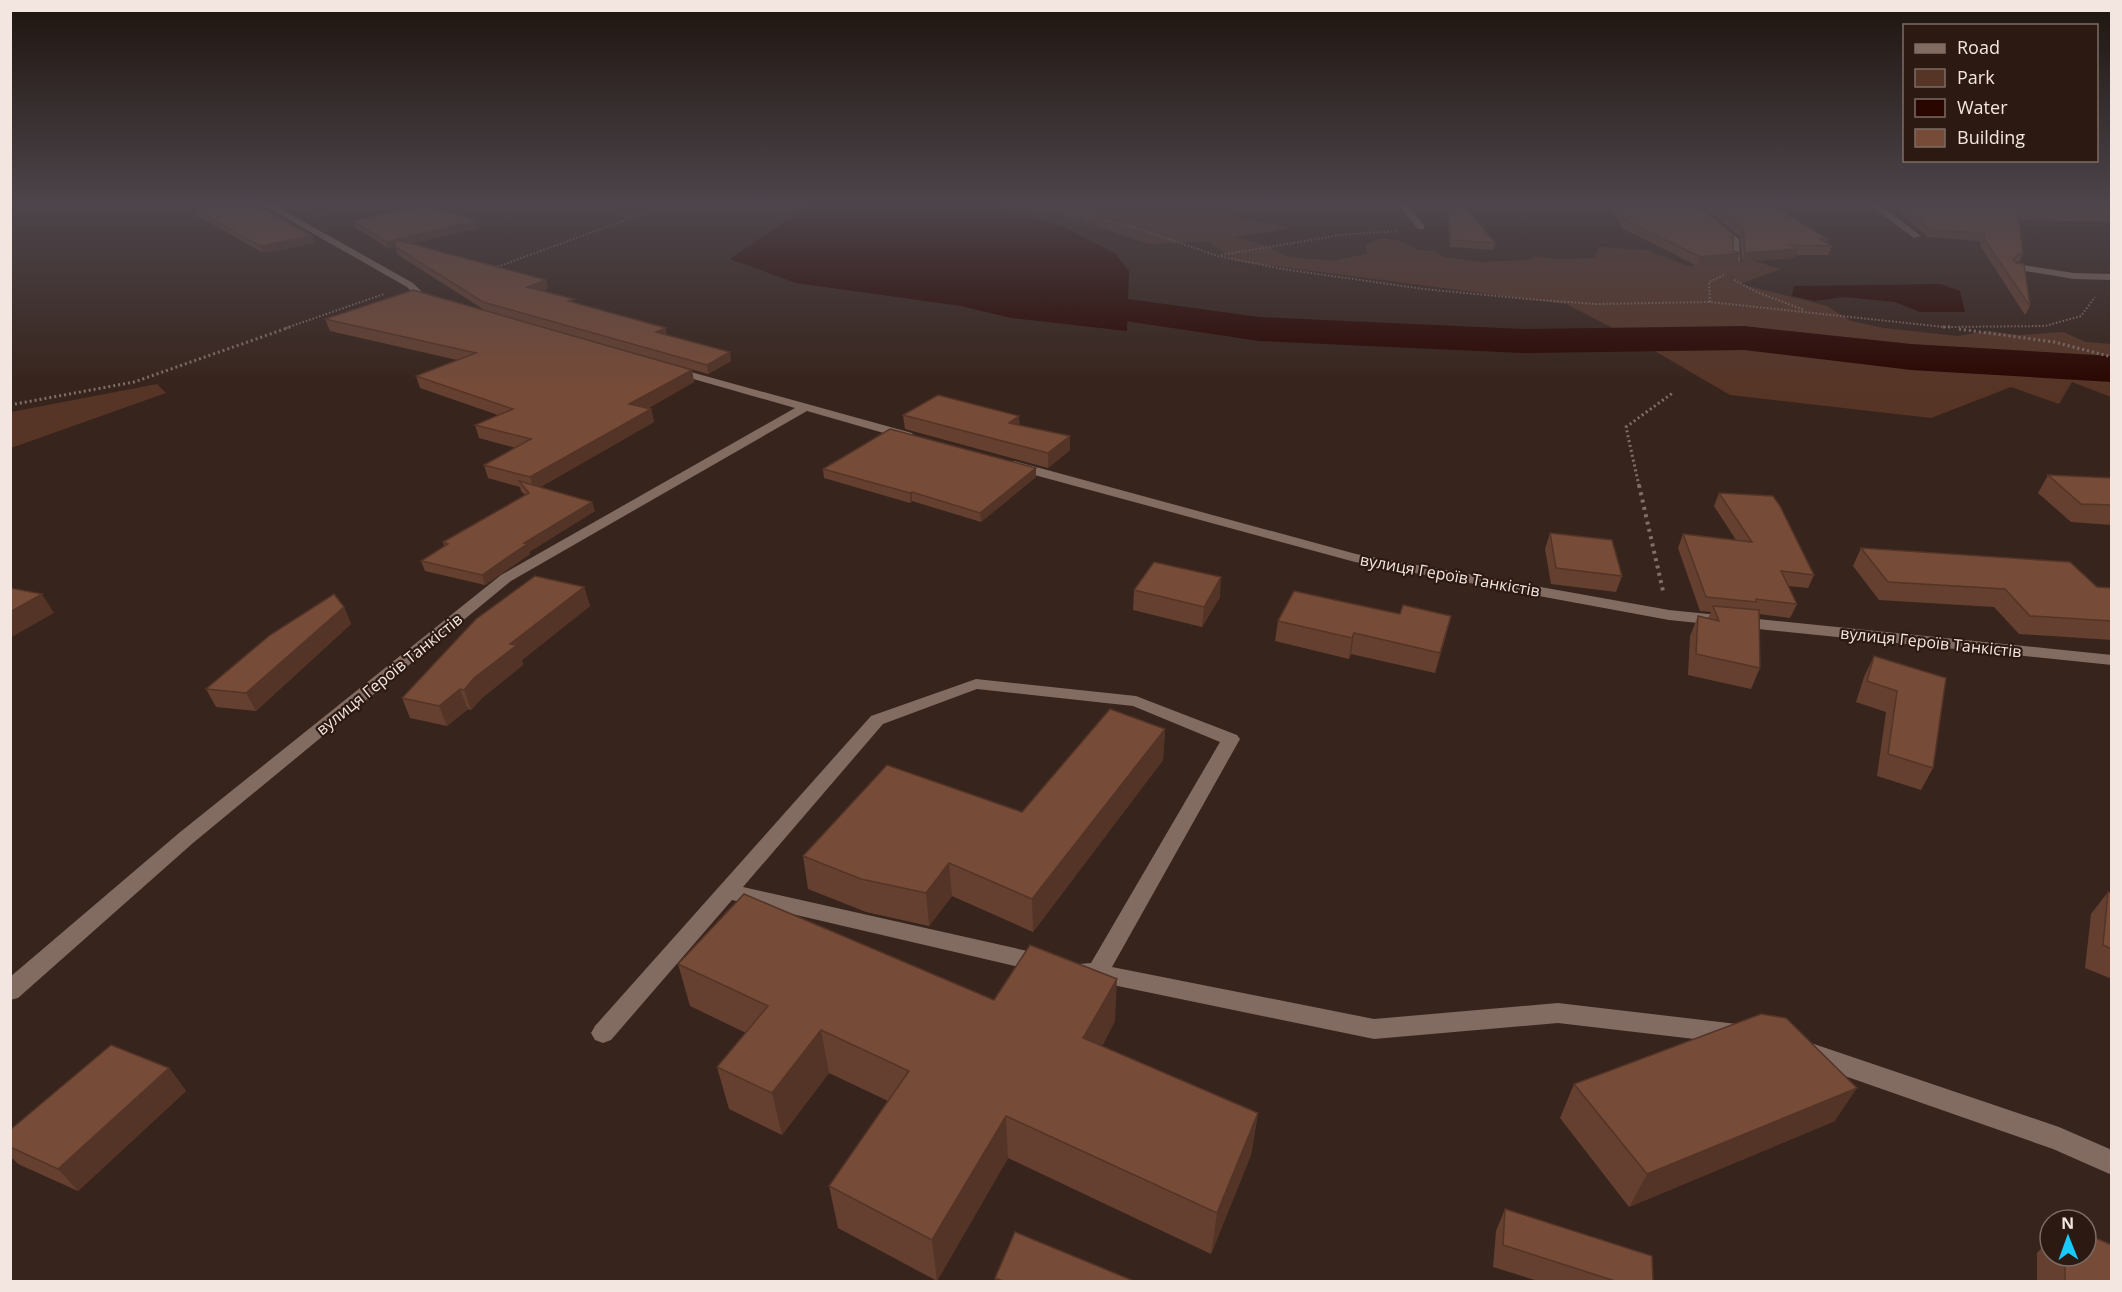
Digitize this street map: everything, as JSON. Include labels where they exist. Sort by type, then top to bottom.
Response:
[{"type":"street","points":[[374,265],[410,285],[420,295],[443,304]]},
{"type":"street","points":[[2016,267],[2074,276],[2111,277]]},
{"type":"street","points":[[657,365],[919,439]]},
{"type":"street","name":"вулиця Героїв Танкістів","points":[[10,992],[186,838],[506,578],[804,408]]},
{"type":"street","name":"вулиця Героїв Танкістів","points":[[999,461],[1355,558],[1669,615],[2112,660]]},
{"type":"street","points":[[603,1032],[877,720],[976,684],[1136,701],[1231,739],[1097,973]]},
{"type":"street","points":[[727,891],[1025,960],[1374,1029],[1558,1013],[1775,1041],[2059,1139],[2112,1163]]},
{"type":"path","points":[[487,271],[503,265]]},
{"type":"path","points":[[1264,265],[1424,289],[1515,298],[1597,304],[1710,302],[1809,312],[2054,342],[2112,357]]},
{"type":"path","points":[[1710,302],[1709,282],[1727,273],[1732,279],[1757,292],[1809,312]]},
{"type":"path","points":[[1944,327],[2045,326],[2081,316],[2111,277]]},
{"type":"path","points":[[10,405],[134,382],[410,285]]},
{"type":"path","points":[[1669,615],[1626,427],[1674,392]]},
{"type":"green space","points":[[1269,265],[1769,265],[1781,269],[1740,284],[1827,306],[1851,321],[1884,328],[1958,336],[1987,331],[2019,335],[2063,332],[2086,342],[2111,344],[2111,397],[2072,382],[2059,404],[2011,387],[1931,418],[1730,395],[1636,340],[1566,304]]},
{"type":"green space","points":[[157,384],[166,393],[11,448],[11,412]]},
{"type":"water","points":[[747,265],[1125,265],[1129,271],[1127,331],[1011,318],[961,306],[796,283]]},
{"type":"water","points":[[1940,284],[1960,291],[1965,312],[1920,312],[1895,302],[1844,297],[1815,301],[1792,296],[1794,286]]},
{"type":"building","points":[[425,265],[491,265],[546,280],[527,287],[574,299],[568,301],[666,328],[656,332],[730,352],[707,365],[483,302]]},
{"type":"building","points":[[2002,265],[2024,265],[2030,306]]},
{"type":"building","points":[[413,290],[692,370],[629,404],[651,409],[530,477],[484,465],[531,439],[475,425],[513,409],[416,376],[476,353],[325,319]]},
{"type":"building","points":[[938,395],[1019,416],[1009,423],[1070,436],[1048,453],[903,415]]},
{"type":"building","points":[[890,429],[1036,468],[980,513],[912,492],[823,469]]},
{"type":"building","points":[[2048,475],[2112,478],[2112,505],[2081,504]]},
{"type":"building","points":[[519,481],[592,502],[524,543],[527,544],[482,575],[421,561],[448,544],[443,542],[529,493]]},
{"type":"building","points":[[1719,493],[1773,496],[1814,575],[1781,571],[1797,604],[1756,599],[1756,602],[1706,597],[1683,534],[1752,542]]},
{"type":"building","points":[[1550,533],[1612,540],[1622,576],[1556,568]]},
{"type":"building","points":[[1861,548],[2070,562],[2097,587],[2112,588],[2112,621],[2030,616],[2005,589],[1888,582]]},
{"type":"building","points":[[1154,562],[1221,577],[1204,607],[1134,590]]},
{"type":"building","points":[[535,576],[584,587],[510,644],[517,645],[474,678],[464,690],[460,689],[439,706],[402,698],[476,619]]},
{"type":"building","points":[[10,588],[42,594],[10,612]]},
{"type":"building","points":[[1294,591],[1400,614],[1403,605],[1451,616],[1440,653],[1354,633],[1352,638],[1278,621]]},
{"type":"building","points":[[334,594],[344,607],[246,693],[206,689],[270,635]]},
{"type":"building","points":[[1713,606],[1759,610],[1760,668],[1696,654],[1698,616],[1719,621]]},
{"type":"building","points":[[1874,656],[1946,678],[1933,768],[1888,754],[1897,691],[1867,681]]},
{"type":"building","points":[[1110,709],[1165,729],[1032,899],[949,863],[926,893],[861,879],[803,856],[887,765],[1022,812]]},
{"type":"building","points":[[2108,892],[2112,893],[2112,949],[2103,945]]},
{"type":"building","points":[[744,894],[994,1000],[1030,945],[1117,979],[1083,1038],[1258,1113],[1217,1213],[1006,1116],[932,1240],[829,1186],[909,1071],[821,1030],[772,1093],[717,1067],[768,1006],[678,964]]},
{"type":"building","points":[[1761,1014],[1786,1018],[1857,1088],[1647,1174],[1574,1084]]},
{"type":"building","points":[[111,1045],[169,1068],[58,1169],[10,1147],[10,1130]]},
{"type":"building","points":[[1505,1209],[1652,1256],[1653,1281],[1615,1281],[1503,1245]]},
{"type":"building","points":[[1015,1232],[1134,1281],[1003,1281],[995,1278]]},
{"type":"building","points":[[2098,1239],[2112,1245],[2112,1281],[2065,1281],[2065,1268],[2098,1268]]},
{"type":"waterway","points":[[1045,287],[1092,305],[1259,329],[1523,341],[1744,338],[1911,357],[2112,369]]}]
